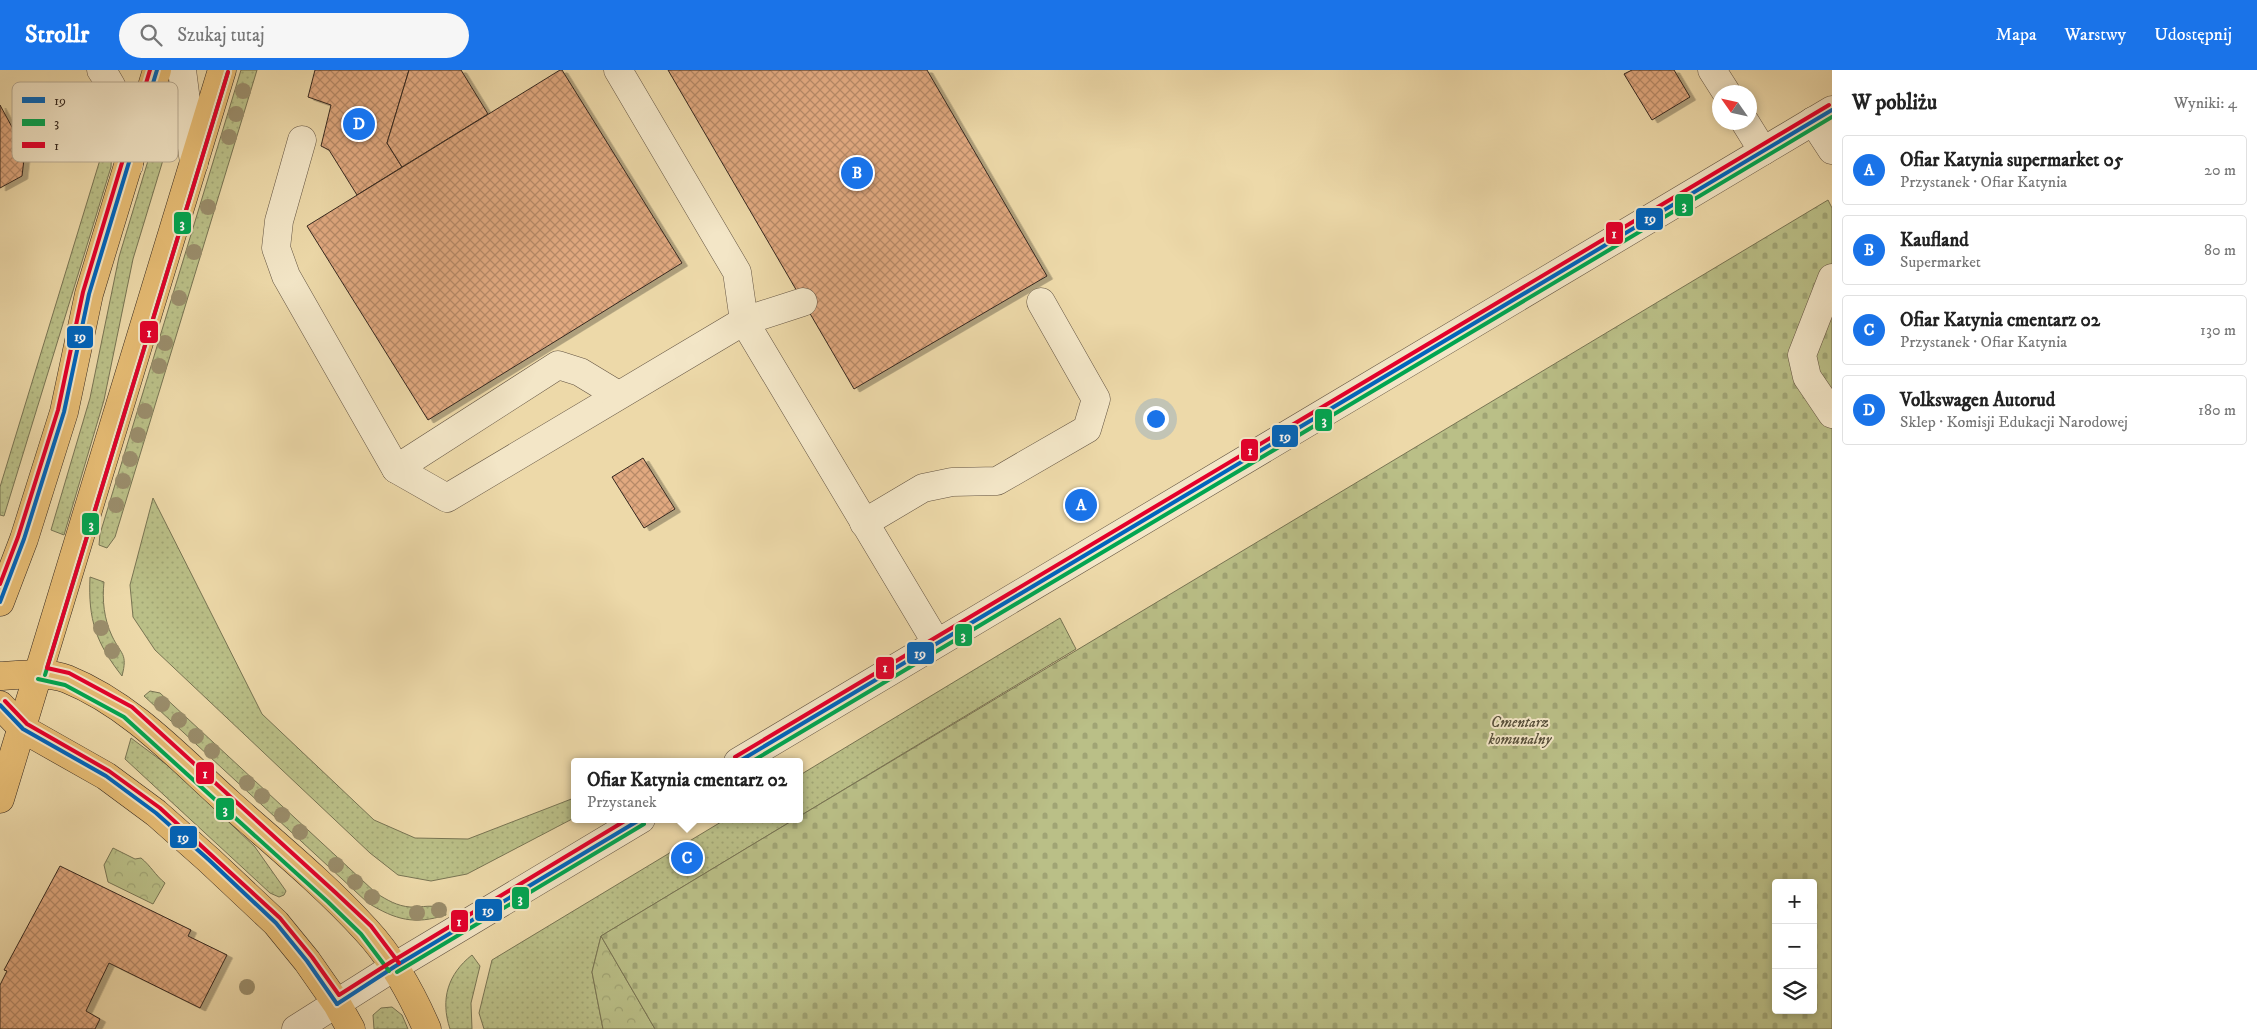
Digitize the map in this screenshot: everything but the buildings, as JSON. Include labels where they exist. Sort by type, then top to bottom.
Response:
[{"type":"main road","points":[[153,82],[157,70]]},
{"type":"main road","points":[[0,799],[40,673],[222,70]]},
{"type":"main road","points":[[0,602],[24,540],[64,412],[89,294],[130,162]]},
{"type":"main road","points":[[0,676],[40,673],[67,679],[128,712],[366,930],[394,967],[428,1029]]},
{"type":"main road","points":[[0,705],[23,728],[106,776],[194,846],[276,923],[307,961],[337,1004],[351,1029]]},
{"type":"street","points":[[101,70],[110,82]]},
{"type":"street","points":[[182,70],[194,163]]},
{"type":"street","points":[[618,70],[737,272],[744,321],[936,642]]},
{"type":"street","points":[[745,758],[936,642],[1823,115],[1832,150]]},
{"type":"street","points":[[1750,130],[1763,151]]},
{"type":"street","points":[[302,140],[279,221],[276,248],[286,276],[396,469],[447,498],[744,321],[804,302]]},
{"type":"street","points":[[1832,278],[1802,354],[1807,377],[1832,414]]},
{"type":"street","points":[[864,523],[924,488],[952,482],[997,481],[1087,429],[1096,399],[1041,302]]},
{"type":"street","points":[[396,469],[558,365],[580,372],[618,395]]},
{"type":"street","points":[[296,1029],[394,967],[634,823]]},
{"type":"green space","points":[[241,70],[257,70],[115,537],[107,548],[99,545],[100,534]]},
{"type":"green space","points":[[99,162],[111,162],[4,516],[0,515],[0,487]]},
{"type":"green space","points":[[148,162],[162,162],[133,259],[104,400],[64,535],[51,530],[90,398],[119,257]]},
{"type":"green space","name":"Cmentarz komunalny","points":[[1828,200],[1832,208],[1832,1029],[655,1029],[601,936],[788,823],[803,823],[803,814]]},
{"type":"green space","points":[[153,498],[262,714],[374,820],[415,838],[468,839],[571,799],[571,820],[467,874],[431,881],[398,875],[370,853],[155,650],[133,617],[130,585]]},
{"type":"green space","points":[[90,577],[104,582],[105,616],[112,636],[123,654],[124,668],[122,676],[100,642],[92,619]]},
{"type":"green space","points":[[1060,618],[1076,649],[803,814],[803,773]]},
{"type":"green space","points":[[150,691],[160,693],[376,893],[405,906],[441,908],[445,910],[446,915],[424,920],[406,919],[397,917],[368,903],[144,696]]},
{"type":"green space","points":[[131,738],[174,770],[255,847],[286,891],[284,895],[279,897],[270,893],[125,759]]},
{"type":"green space","points":[[719,823],[788,823],[601,936],[592,972],[603,1029],[484,1029],[479,1013],[492,960]]},
{"type":"green space","points":[[113,848],[135,859],[141,858],[165,883],[153,904],[108,882],[104,865]]},
{"type":"green space","points":[[601,936],[655,1029],[603,1029],[592,972]]},
{"type":"green space","points":[[472,955],[480,966],[471,1003],[472,1029],[450,1029],[446,1007],[448,988],[457,970]]},
{"type":"green space","points":[[392,1007],[402,1015],[408,1029],[374,1029],[373,1015],[381,1008]]},
{"type":"transit line","name":"1","points":[[146,82],[150,70]]},
{"type":"transit line","name":"19","points":[[153,82],[157,70]]},
{"type":"transit line","name":"3","points":[[45,675],[228,72]]},
{"type":"transit line","name":"1","points":[[228,72],[47,668],[69,673],[132,707],[371,926],[399,963]]},
{"type":"transit line","name":"1","points":[[735,757],[1829,105]]},
{"type":"transit line","name":"19","points":[[745,758],[1832,110]]},
{"type":"transit line","name":"3","points":[[758,758],[1832,117]]},
{"type":"transit line","name":"1","points":[[0,584],[18,537],[58,410],[83,292],[122,162]]},
{"type":"transit line","name":"19","points":[[0,602],[24,539],[64,412],[89,294],[129,162]]},
{"type":"transit line","name":"3","points":[[38,679],[65,685],[124,717],[328,902],[361,934],[389,971]]},
{"type":"transit line","name":"1","points":[[5,701],[27,724],[109,771],[160,808],[280,918],[312,957],[339,995],[621,823]]},
{"type":"transit line","name":"19","points":[[0,705],[23,729],[106,776],[156,813],[209,860],[276,923],[307,961],[337,1004]]},
{"type":"transit line","name":"19","points":[[337,1004],[394,967],[634,823]]},
{"type":"transit line","name":"3","points":[[397,972],[644,824]]},
{"type":"place","name":"Volkswagen Autorud","points":[[359,124]]},
{"type":"place","name":"Kaufland","points":[[857,173]]},
{"type":"place","name":"Ofiar Katynia supermarket 05","points":[[1081,505]]},
{"type":"place","name":"Ofiar Katynia cmentarz 02","points":[[687,858]]}]
